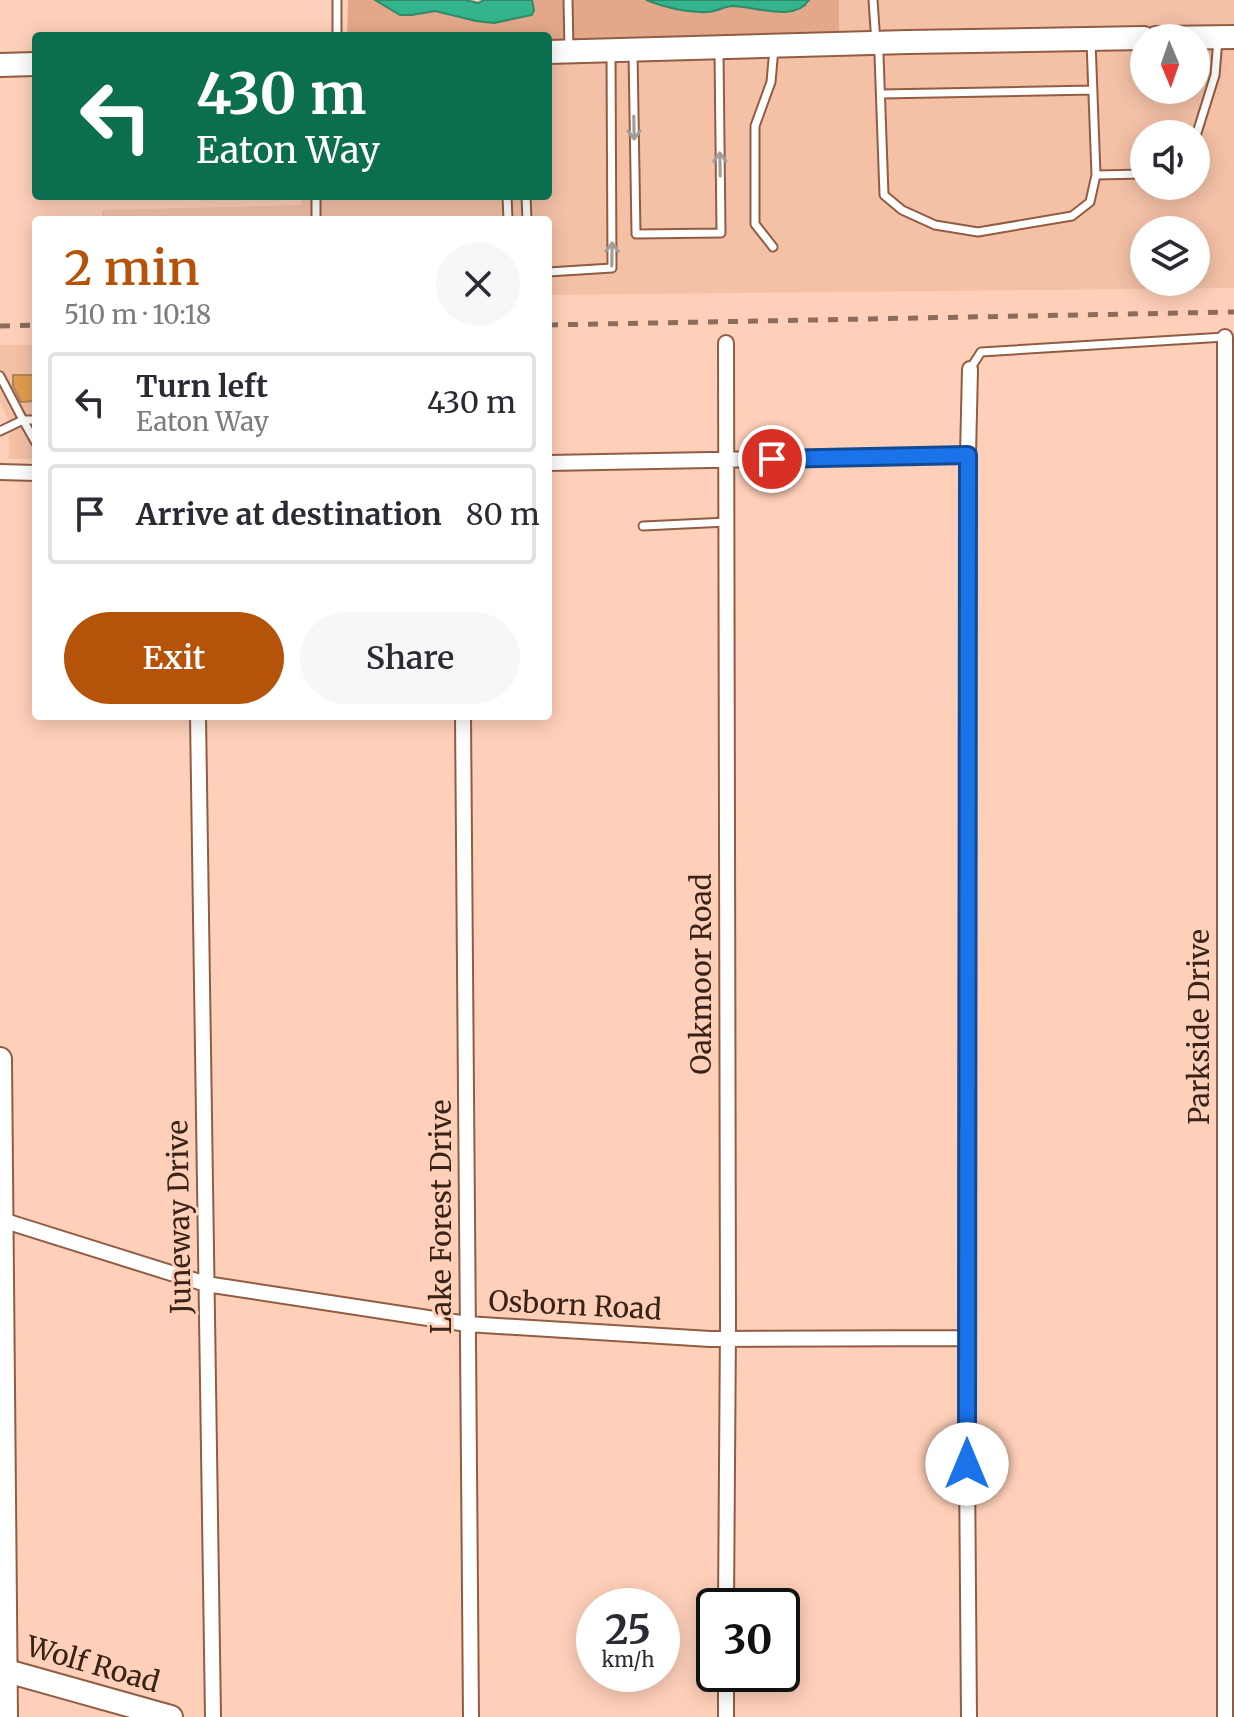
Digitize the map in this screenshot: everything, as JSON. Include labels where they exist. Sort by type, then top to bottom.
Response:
[{"type":"street","points":[[558,52],[1130,38]]},
{"type":"street","points":[[0,65],[32,64]]},
{"type":"street","name":"Parkside Drive","points":[[1225,337],[1230,1334],[1225,1717]]},
{"type":"street","name":"Oakmoor Road","points":[[726,343],[726,1588]]},
{"type":"street","points":[[969,1717],[966,1338],[970,369]]},
{"type":"street","points":[[552,463],[968,455]]},
{"type":"street","points":[[0,472],[32,473]]},
{"type":"street","name":"Juneway Drive","points":[[198,720],[213,1717]]},
{"type":"street","name":"Lake Forest Drive","points":[[463,720],[471,1717]]},
{"type":"street","points":[[0,1059],[3,1670],[6,1717]]},
{"type":"street","name":"Osborn Road","points":[[2,1220],[206,1284],[467,1324],[727,1339],[966,1338]]},
{"type":"street","name":"Wolf Road","points":[[3,1670],[171,1717]]},
{"type":"street","points":[[726,1692],[726,1717]]},
{"type":"lane","points":[[337,0],[337,32]]},
{"type":"lane","points":[[558,52],[568,0]]},
{"type":"lane","points":[[873,0],[879,55],[884,195],[902,210],[935,225],[978,232],[1072,216],[1090,202],[1096,175],[1091,39]]},
{"type":"lane","points":[[1201,120],[1226,37]]},
{"type":"lane","points":[[773,247],[755,224],[755,126],[771,82],[775,46]]},
{"type":"lane","points":[[622,50],[636,234],[721,233],[719,47]]},
{"type":"lane","points":[[552,272],[612,268],[622,50]]},
{"type":"lane","points":[[881,94],[1093,90]]},
{"type":"lane","points":[[1096,175],[1130,174]]},
{"type":"lane","points":[[970,369],[981,352],[1225,337]]},
{"type":"lane","points":[[0,376],[32,436]]},
{"type":"lane","points":[[0,431],[23,420],[32,420]]},
{"type":"lane","points":[[643,526],[727,522]]},
{"type":"shaded area","points":[[348,0],[375,0],[390,10],[412,15],[435,11],[494,23],[532,15],[532,0],[646,0],[702,13],[733,7],[788,11],[808,4],[809,0],[839,0],[839,38],[552,45],[552,32],[347,32]]},
{"type":"shaded area","points":[[375,0],[466,0],[478,3],[484,0],[532,0],[534,10],[532,15],[494,23],[435,11],[400,15]]},
{"type":"shaded area","points":[[646,0],[809,0],[794,11],[774,12],[732,6],[700,12]]},
{"type":"shaded area","points":[[839,0],[1234,0],[1234,288],[1210,288],[1210,216],[1130,216],[1130,289],[552,295],[552,216],[102,216],[102,210],[302,205],[302,200],[552,200],[552,45],[839,37]]},
{"type":"shaded area","points":[[0,345],[32,345],[32,459],[9,459],[8,419],[0,402]]},
{"type":"building","points":[[13,375],[32,375],[32,401],[21,402],[13,386]]},
{"type":"railway","points":[[552,325],[1234,312]]},
{"type":"railway","points":[[0,326],[32,325]]},
{"type":"route","points":[[772,459],[968,455],[967,1464]]}]
